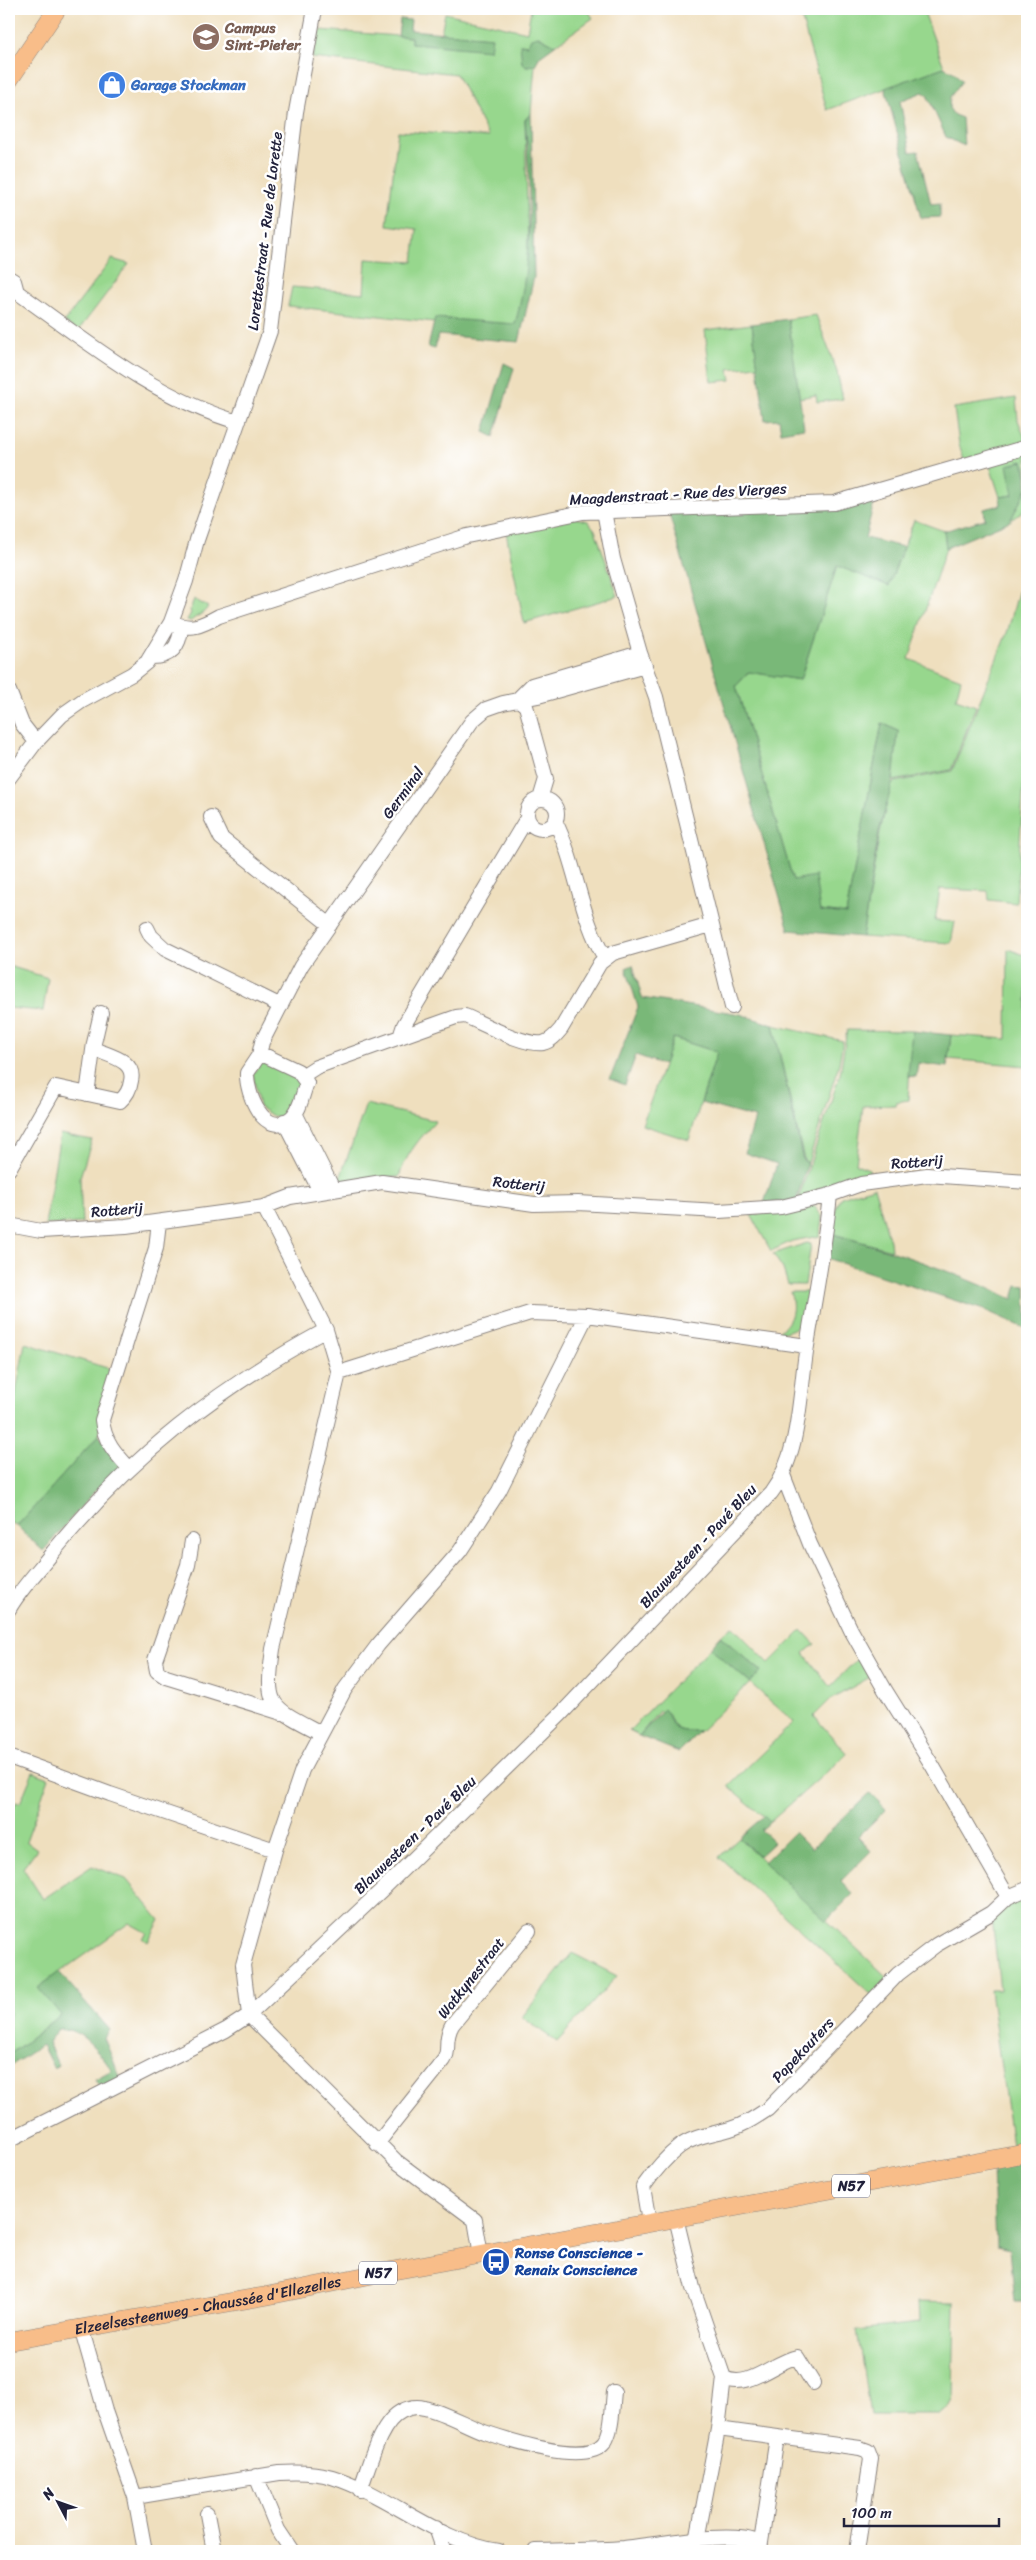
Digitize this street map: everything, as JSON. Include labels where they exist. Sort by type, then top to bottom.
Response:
[{"type":"main road","points":[[9,80],[57,9]]},
{"type":"main road","name":"Elzeelsesteenweg - Chaussée d'Ellezelles","points":[[9,2341],[266,2296],[649,2222],[1027,2153]]},
{"type":"street","name":"Lorettestraat - Rue de Lorette","points":[[176,624],[197,540],[272,322],[296,112],[315,9]]},
{"type":"street","points":[[9,278],[14,281],[13,293],[156,387],[176,398],[238,422]]},
{"type":"street","name":"Maagdenstraat - Rue des Vierges","points":[[176,624],[196,628],[219,616],[467,536],[580,512],[834,503],[1027,446]]},
{"type":"street","points":[[604,511],[608,542],[642,659],[656,697],[710,925],[732,1007]]},
{"type":"street","points":[[9,778],[36,742],[73,706],[132,674],[150,657],[159,658],[175,649],[180,639],[176,624]]},
{"type":"street","name":"Germinal","points":[[290,1117],[270,1121],[257,1113],[252,1104],[247,1073],[259,1055],[262,1042],[302,966],[472,721],[486,709],[518,699],[538,696],[642,659]]},
{"type":"street","points":[[9,691],[22,724],[36,742]]},
{"type":"street","points":[[518,699],[526,706],[546,779],[540,799]]},
{"type":"street","points":[[400,1037],[404,1025],[444,955],[527,818],[528,806],[532,802],[540,799],[549,800],[554,804],[556,809],[555,821],[566,842],[593,938],[605,958]]},
{"type":"street","points":[[211,817],[221,838],[330,925]]},
{"type":"street","points":[[527,818],[530,824],[540,829],[546,828],[555,821]]},
{"type":"street","points":[[302,1076],[316,1067],[465,1016],[530,1042],[549,1040],[562,1029],[600,963],[605,958],[613,953],[710,925]]},
{"type":"street","points":[[147,928],[151,936],[164,949],[281,1006]]},
{"type":"street","points":[[87,1094],[101,1013]]},
{"type":"street","points":[[9,1169],[56,1087],[120,1101],[126,1096],[133,1074],[131,1067],[126,1062],[94,1049]]},
{"type":"street","points":[[259,1055],[281,1063],[302,1076],[307,1083],[290,1117],[327,1190]]},
{"type":"street","name":"Rotterij","points":[[9,1225],[41,1231],[159,1222],[264,1207],[290,1197],[382,1182],[534,1204],[578,1203],[719,1211],[781,1207],[830,1195],[861,1184],[927,1175],[1027,1182]]},
{"type":"street","points":[[830,1195],[825,1244],[794,1435],[783,1475],[810,1544],[851,1630],[885,1690],[932,1765],[1008,1897],[1027,1889]]},
{"type":"street","points":[[264,1207],[326,1330],[339,1373],[273,1649],[269,1689],[274,1703],[283,1714]]},
{"type":"street","points":[[129,1468],[111,1448],[103,1430],[102,1420],[155,1254],[159,1222]]},
{"type":"street","points":[[339,1373],[530,1313],[587,1315],[807,1346]]},
{"type":"street","points":[[481,2255],[475,2220],[396,2161],[377,2144],[249,2015],[243,1965],[275,1850],[302,1770],[321,1733],[345,1690],[362,1667],[460,1551],[499,1491],[587,1315]]},
{"type":"street","points":[[9,1608],[85,1513],[129,1468],[201,1408],[242,1379],[326,1330]]},
{"type":"street","name":"Blauwesteen - Pavé Bleu","points":[[9,2140],[226,2030],[249,2015],[332,1938],[561,1714],[754,1511],[783,1475]]},
{"type":"street","points":[[192,1541],[188,1565],[155,1660],[157,1671],[166,1677],[283,1714],[321,1733]]},
{"type":"street","points":[[9,1757],[110,1794],[275,1850]]},
{"type":"street","name":"Papekouters","points":[[649,2222],[643,2187],[656,2170],[680,2146],[744,2124],[768,2109],[898,1974],[936,1946],[991,1913],[1008,1897]]},
{"type":"street","name":"Watkynestraat","points":[[377,2144],[447,2056],[446,2036],[452,2025],[529,1931]]},
{"type":"street","points":[[676,2218],[694,2288],[724,2378],[718,2429],[697,2540]]},
{"type":"street","points":[[81,2327],[105,2411],[135,2497],[145,2551]]},
{"type":"street","points":[[724,2378],[733,2382],[744,2381],[787,2359],[797,2357],[813,2383]]},
{"type":"street","points":[[360,2490],[384,2429],[400,2412],[411,2408],[424,2408],[486,2432],[530,2446],[582,2454],[594,2451],[602,2445],[609,2434],[614,2392]]},
{"type":"street","points":[[718,2429],[860,2448],[868,2451],[870,2459],[858,2551]]},
{"type":"street","points":[[760,2550],[777,2436]]},
{"type":"street","points":[[135,2497],[256,2476],[300,2472],[332,2478],[360,2490],[436,2528],[464,2548],[499,2551]]},
{"type":"street","points":[[256,2476],[278,2530],[292,2551]]},
{"type":"street","points":[[207,2514],[214,2551]]},
{"type":"street","points":[[436,2528],[444,2551]]},
{"type":"street","points":[[536,2551],[623,2550],[697,2540],[748,2538],[756,2542],[760,2550]]},
{"type":"green space","points":[[531,9],[587,9],[593,18],[555,45],[538,36],[528,45],[521,44],[526,66],[535,65],[531,113],[525,120],[528,247],[525,292],[515,325],[435,318],[434,322],[288,306],[292,287],[364,293],[366,259],[413,262],[417,229],[387,225],[398,131],[489,137],[456,74],[312,58],[320,30],[411,37],[411,43],[491,37],[441,33],[445,13],[527,32]]},
{"type":"green space","points":[[799,9],[923,9],[944,67],[827,110]]},
{"type":"green space","points":[[400,19],[411,20],[410,30],[492,37],[490,50],[411,43],[411,37],[398,36]]},
{"type":"green space","points":[[538,36],[555,45],[540,56],[535,65],[526,66],[522,63],[520,44],[528,45],[531,38]]},
{"type":"green space","points":[[944,67],[955,73],[962,81],[950,97],[949,108],[954,115],[962,118],[964,146],[946,137],[927,95],[923,92],[900,101],[910,152],[918,151],[931,204],[940,203],[940,217],[921,218],[885,88]]},
{"type":"green space","points":[[531,113],[534,277],[519,342],[438,335],[435,349],[428,347],[435,318],[515,324],[521,300],[528,249],[529,197],[525,120]]},
{"type":"green space","points":[[112,259],[129,264],[78,331],[64,322]]},
{"type":"green space","points":[[816,315],[837,372],[843,399],[817,402],[816,395],[799,398],[788,319]]},
{"type":"green space","points":[[788,319],[804,428],[781,432],[779,419],[765,420],[752,324]]},
{"type":"green space","points":[[752,324],[758,366],[729,369],[731,380],[711,382],[705,330]]},
{"type":"green space","points":[[504,363],[514,368],[494,437],[484,432]]},
{"type":"green space","points":[[1016,398],[1018,420],[1026,441],[964,460],[959,444],[954,408]]},
{"type":"green space","points":[[1027,453],[1027,476],[1023,461],[1013,495],[1000,497],[989,463]]},
{"type":"green space","points":[[1023,461],[1027,476],[1027,488],[1010,521],[946,548],[944,531],[985,519],[984,509],[1001,505],[1000,497],[1013,495],[1007,465]]},
{"type":"green space","points":[[1027,488],[1025,509],[1010,521]]},
{"type":"green space","points":[[876,495],[865,538],[903,547],[889,586],[837,566],[800,680],[749,672],[736,686],[793,880],[815,876],[820,911],[846,914],[882,723],[898,731],[893,781],[879,832],[862,937],[789,930],[668,510]]},
{"type":"green space","points":[[575,518],[588,521],[595,530],[618,596],[524,623],[506,532]]},
{"type":"green space","points":[[914,520],[944,531],[946,548],[909,659],[961,679],[956,699],[976,706],[951,770],[893,781],[898,731],[882,723],[846,914],[820,911],[793,880],[736,686],[749,672],[800,680],[837,566],[889,585]]},
{"type":"green space","points":[[1019,589],[1027,590],[1027,733],[1016,903],[989,900],[988,891],[940,889],[935,921],[955,922],[951,943],[862,937],[880,832],[891,785],[895,782],[952,771],[1008,630]]},
{"type":"green space","points":[[194,599],[208,607],[191,621],[187,620],[191,613],[190,610]]},
{"type":"green space","points":[[1008,949],[1027,956],[1027,1066],[948,1059],[951,1035],[1007,1039]]},
{"type":"green space","points":[[633,965],[642,998],[740,1014],[773,1025],[803,1160],[808,1163],[796,1201],[764,1203],[777,1164],[745,1153],[755,1118],[701,1103],[717,1052],[673,1038],[664,1065],[636,1055],[625,1085],[610,1079],[638,1007],[626,968]]},
{"type":"green space","points":[[9,966],[48,978],[43,1011],[9,1008]]},
{"type":"green space","points":[[773,1025],[843,1041],[839,1064],[808,1163],[804,1160]]},
{"type":"green space","points":[[847,1030],[912,1031],[908,1100],[896,1102],[895,1105],[863,1106],[856,1164],[869,1169],[871,1178],[798,1200],[840,1074]]},
{"type":"green space","points":[[912,1031],[951,1035],[947,1067],[918,1063],[916,1077],[908,1076]]},
{"type":"green space","points":[[673,1038],[717,1052],[689,1140],[642,1125]]},
{"type":"green space","points":[[269,1063],[294,1076],[299,1085],[290,1112],[276,1118],[259,1107],[253,1073],[261,1064]]},
{"type":"green space","points":[[366,1104],[436,1121],[414,1147],[405,1161],[399,1177],[362,1178],[345,1184],[338,1184]]},
{"type":"green space","points":[[60,1134],[92,1140],[80,1177],[82,1223],[45,1225]]},
{"type":"green space","points":[[874,1187],[891,1250],[833,1234],[836,1207],[841,1197]]},
{"type":"green space","points":[[814,1206],[822,1216],[820,1236],[792,1241],[771,1251],[751,1215]]},
{"type":"green space","points":[[833,1234],[924,1263],[1013,1299],[1017,1285],[1026,1286],[1027,1329],[987,1311],[829,1259]]},
{"type":"green space","points":[[807,1243],[811,1244],[805,1285],[788,1285],[783,1269],[773,1254]]},
{"type":"green space","points":[[790,1292],[809,1292],[805,1314],[800,1324],[795,1328],[780,1333],[779,1331],[784,1327],[792,1314]]},
{"type":"green space","points":[[25,1343],[114,1370],[99,1435],[17,1526],[9,1521],[9,1431]]},
{"type":"green space","points":[[99,1435],[122,1467],[94,1492],[43,1551],[17,1526]]},
{"type":"green space","points":[[732,1626],[769,1663],[802,1630],[815,1644],[804,1653],[830,1687],[860,1656],[872,1676],[830,1700],[814,1716],[847,1754],[770,1822],[728,1786],[794,1722],[750,1683],[761,1671],[720,1636]]},
{"type":"green space","points":[[720,1636],[761,1671],[750,1683],[710,1648]]},
{"type":"green space","points":[[710,1648],[750,1683],[700,1731],[679,1730],[673,1724],[668,1713],[659,1711],[639,1736],[629,1731]]},
{"type":"green space","points":[[664,1709],[672,1724],[678,1729],[700,1731],[679,1752],[639,1736]]},
{"type":"green space","points":[[33,1772],[49,1778],[26,1841],[37,1849],[23,1868],[43,1899],[92,1866],[126,1879],[160,1920],[148,1942],[143,1938],[147,1933],[129,1923],[39,1987],[61,2015],[9,2055],[9,1821],[16,1802],[20,1803]]},
{"type":"green space","points":[[870,1793],[886,1809],[858,1837],[871,1851],[841,1881],[853,1894],[826,1921],[764,1862],[794,1832],[811,1849]]},
{"type":"green space","points":[[764,1816],[770,1822],[761,1830],[774,1842],[759,1856],[739,1838]]},
{"type":"green space","points":[[739,1838],[888,1978],[872,1995],[719,1857]]},
{"type":"green space","points":[[1027,1895],[1027,2143],[1012,2145],[990,1990],[1000,1990],[992,1917],[1013,1901]]},
{"type":"green space","points":[[572,1953],[617,1976],[557,2042],[522,2017]]},
{"type":"green space","points":[[59,1972],[110,2030],[104,2038],[121,2079],[101,2088],[95,2079],[112,2070],[89,2042],[67,2029],[58,2029],[48,2042],[58,2065],[54,2069],[42,2045],[9,2067],[9,2055],[61,2015],[38,1988]]},
{"type":"green space","points":[[1027,2162],[1027,2302],[1015,2302],[1010,2249],[996,2246],[993,2169]]},
{"type":"green space","points":[[918,2302],[955,2303],[953,2396],[949,2406],[938,2415],[870,2415],[857,2330],[919,2323]]},
{"type":"place","name":"Campus Sint-Pieter","points":[[206,37]]},
{"type":"place","name":"Garage Stockman","points":[[112,85]]},
{"type":"place","name":"Ronse Conscience - Renaix Conscience","points":[[496,2262]]}]
